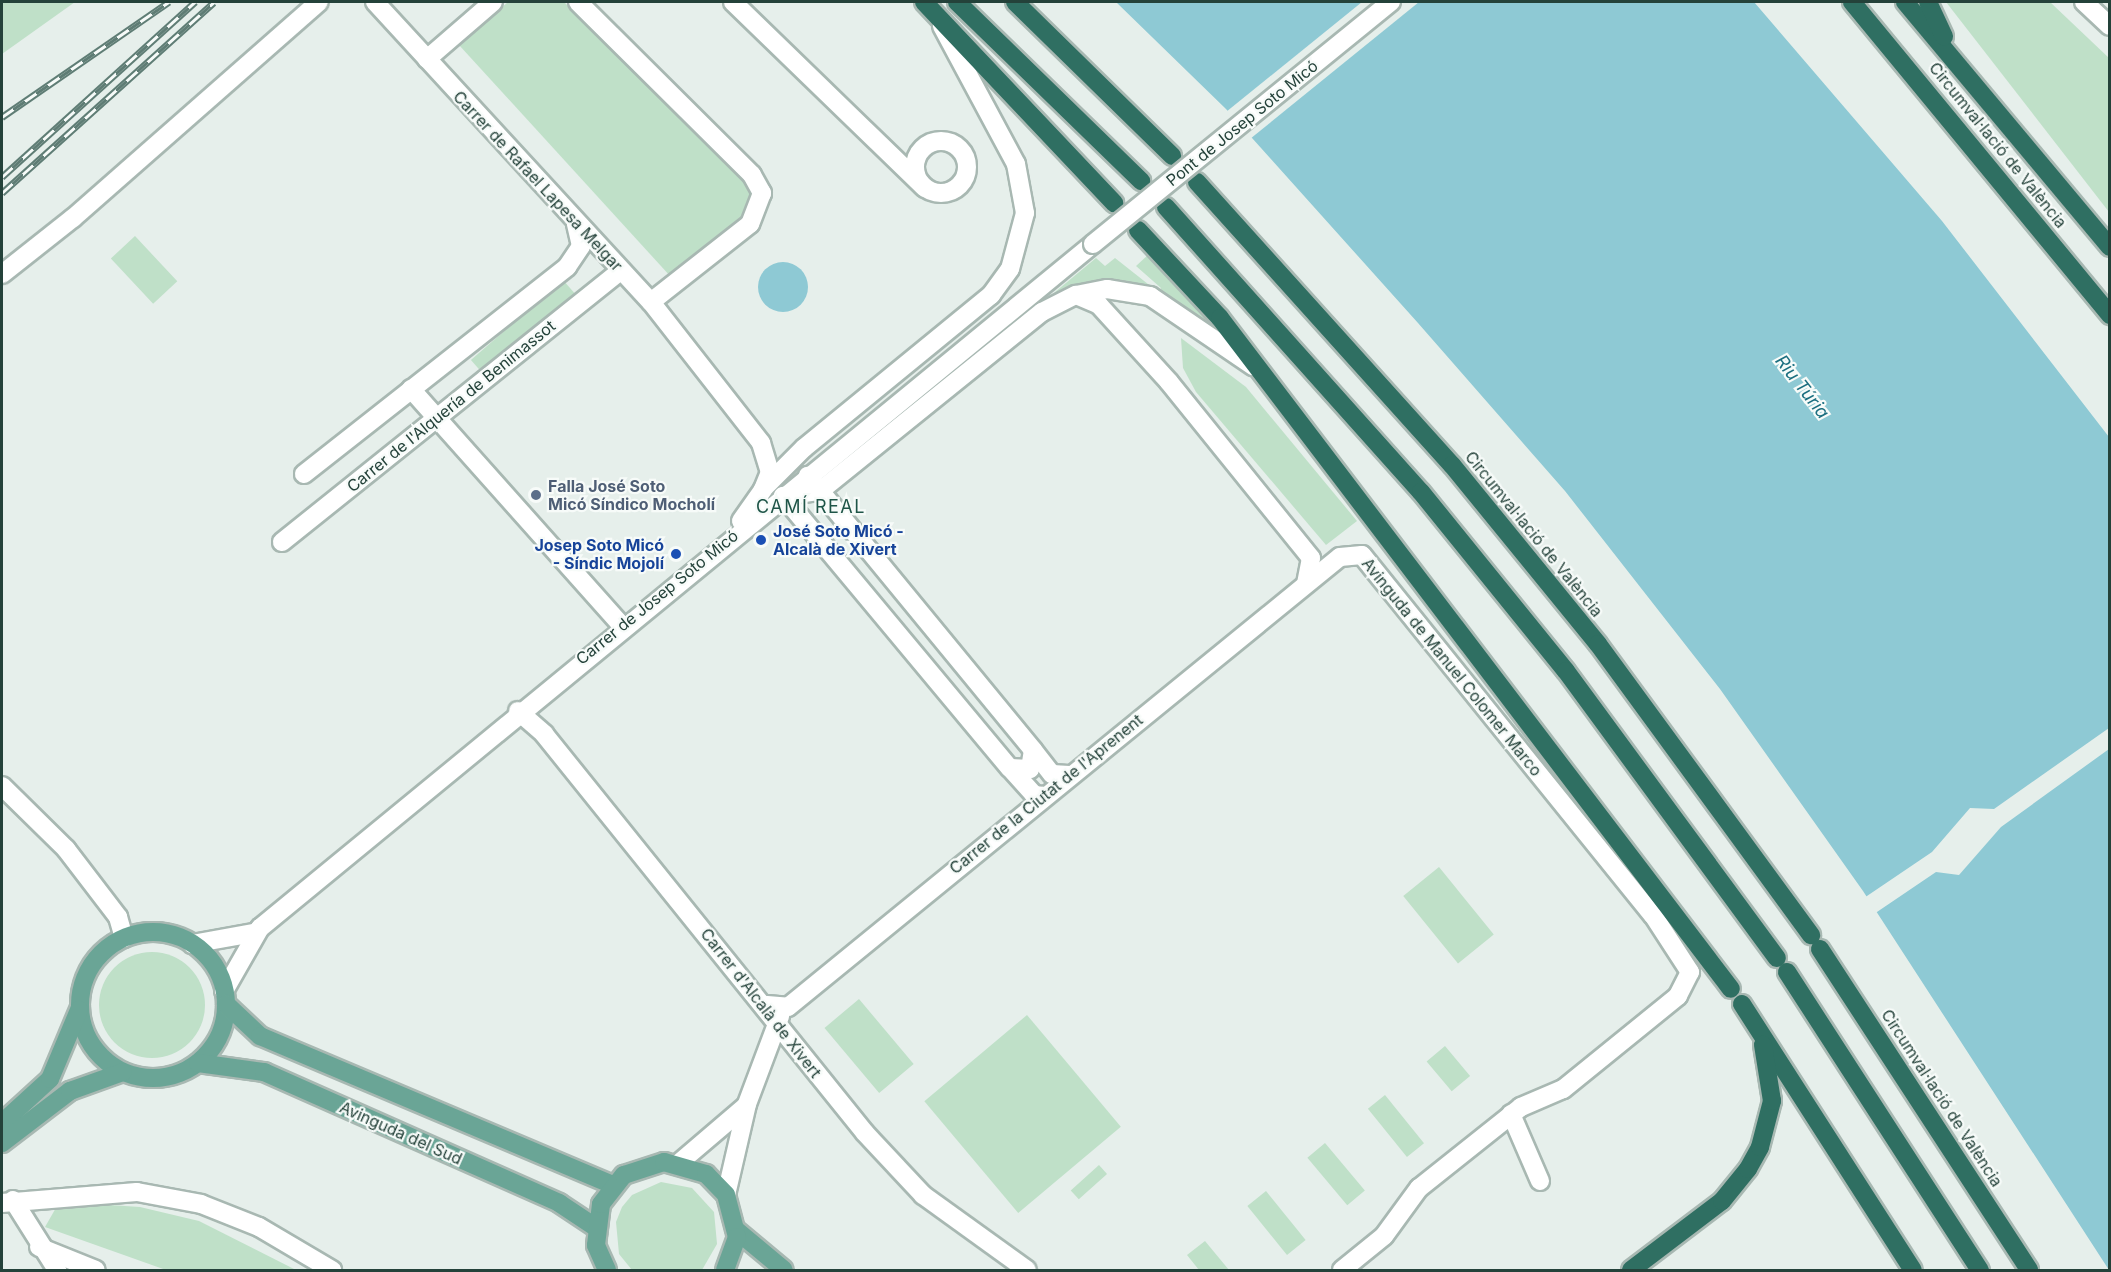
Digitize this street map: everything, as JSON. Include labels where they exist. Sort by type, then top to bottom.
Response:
[{"type":"highway","points":[[924,2],[1114,203]]},
{"type":"highway","points":[[957,2],[1141,181]]},
{"type":"highway","points":[[1015,2],[1172,156]]},
{"type":"highway","name":"Circumval·lació de València","points":[[1852,2],[2109,315]]},
{"type":"highway","name":"Circumval·lació de València","points":[[1905,2],[1954,57],[2109,247]]},
{"type":"highway","points":[[1928,2],[1954,57]]},
{"type":"highway","name":"Circumval·lació de València","points":[[1197,182],[1290,280],[1482,501],[1598,644],[1815,942],[2029,1270]]},
{"type":"highway","points":[[1166,207],[1443,519],[1566,671],[1782,965],[1980,1270]]},
{"type":"highway","points":[[1138,230],[1265,376],[1737,997],[1913,1270]]},
{"type":"highway","points":[[1631,1270],[1722,1201],[1760,1147],[1772,1078],[1759,1029]]},
{"type":"main road","points":[[2,1123],[50,1079],[80,1009],[83,984],[94,961],[124,938],[159,932],[192,944],[213,964],[225,998],[221,1030],[198,1063],[162,1078],[123,1072],[70,1091],[2,1143]]},
{"type":"main road","name":"Avinguda del Sud","points":[[225,998],[260,1036],[613,1185]]},
{"type":"main road","points":[[80,1009],[93,1046],[123,1072]]},
{"type":"main road","name":"Avinguda del Sud","points":[[198,1063],[264,1072],[559,1203],[596,1227]]},
{"type":"main road","points":[[608,1270],[596,1227],[613,1185],[637,1168],[679,1163],[706,1174],[726,1195],[736,1230],[725,1270]]},
{"type":"main road","points":[[736,1230],[784,1270]]},
{"type":"street","points":[[2,274],[51,232],[73,218],[319,2]]},
{"type":"street","name":"Carrer de Rafael Lapesa Melgar","points":[[375,2],[576,224],[651,302],[761,443],[770,472],[763,489]]},
{"type":"street","points":[[427,59],[493,2]]},
{"type":"street","points":[[578,2],[752,175],[762,193],[750,224],[651,302]]},
{"type":"street","points":[[733,2],[865,134],[925,188],[940,193],[956,189],[967,168],[954,146],[929,145],[898,149],[865,134]]},
{"type":"street","name":"Pont de Josep Soto Micó","points":[[1093,244],[1391,2]]},
{"type":"street","points":[[2084,2],[2109,26]]},
{"type":"street","points":[[732,535],[763,489],[804,448],[991,295],[1010,269],[1025,213],[1016,164],[939,19]]},
{"type":"street","points":[[925,188],[915,166],[929,145]]},
{"type":"street","points":[[304,474],[567,267],[581,246],[576,224]]},
{"type":"street","name":"Carrer de Josep Soto Micó","points":[[225,998],[254,933],[732,535],[1093,244]]},
{"type":"street","name":"Carrer de l'Alquería de Benimassot","points":[[282,542],[620,271]]},
{"type":"street","points":[[783,496],[820,491],[1024,326],[1076,295],[1107,289],[1150,296],[1265,376]]},
{"type":"street","points":[[1076,295],[1099,305],[1169,382],[1304,549],[1313,567],[1306,584]]},
{"type":"street","points":[[411,389],[622,626]]},
{"type":"street","points":[[783,496],[1034,795],[1053,786],[1033,750],[808,476]]},
{"type":"street","name":"Avinguda de Manuel Colomer Marco","points":[[1306,584],[1340,557],[1352,552],[1368,561],[1687,962],[1690,981],[1678,996],[1563,1089],[1511,1114]]},
{"type":"street","name":"Carrer de la Ciutat de l'Aprenent","points":[[726,1195],[747,1104],[775,1026],[788,1007],[1053,786],[1306,584]]},
{"type":"street","name":"Carrer d'Alcalà de Xivert","points":[[518,711],[544,734],[766,1005],[775,1026],[923,1195],[1027,1270]]},
{"type":"street","points":[[1010,768],[1030,769],[1033,750]]},
{"type":"street","points":[[2,786],[66,849],[118,917],[124,938]]},
{"type":"street","points":[[192,944],[254,933]]},
{"type":"street","points":[[766,1005],[788,1007]]},
{"type":"street","name":"Carrer de la Ciutat de l'Aprenent","points":[[679,1163],[747,1104]]},
{"type":"street","points":[[1342,1270],[1384,1236],[1419,1188],[1511,1114],[1540,1181]]},
{"type":"street","points":[[7,1202],[137,1192],[201,1204],[259,1227],[332,1270]]},
{"type":"street","points":[[7,1202],[57,1270]]},
{"type":"street","points":[[38,1246],[96,1270]]},
{"type":"green space","points":[[2,2],[75,2],[2,54]]},
{"type":"green space","points":[[508,2],[564,2],[747,182],[753,200],[745,218],[671,277],[459,45]]},
{"type":"green space","points":[[1946,2],[2050,2],[2109,58],[2109,212]]},
{"type":"green space","points":[[135,236],[177,281],[153,304],[111,259]]},
{"type":"green space","points":[[1149,254],[1208,318],[1206,320],[1158,292],[1161,288],[1136,266]]},
{"type":"green space","points":[[1096,258],[1105,266],[1115,258],[1153,288],[1095,283],[1037,307]]},
{"type":"green space","points":[[563,280],[575,294],[483,374],[471,360]]},
{"type":"green space","points":[[1181,338],[1246,387],[1357,521],[1326,545],[1196,392],[1183,368]]},
{"type":"green space","points":[[1439,867],[1494,935],[1458,964],[1403,896]]},
{"type":"green space","points":[[152,952],[172,956],[189,968],[201,985],[205,1005],[201,1025],[189,1042],[172,1054],[152,1058],[132,1054],[115,1042],[103,1025],[99,1005],[103,985],[115,968],[132,956]]},
{"type":"green space","points":[[859,999],[914,1064],[879,1093],[825,1028]]},
{"type":"green space","points":[[1027,1015],[1121,1127],[1018,1213],[924,1101]]},
{"type":"green space","points":[[1445,1046],[1470,1076],[1452,1091],[1427,1061]]},
{"type":"green space","points":[[1385,1095],[1424,1143],[1407,1157],[1368,1109]]},
{"type":"green space","points":[[1325,1143],[1365,1190],[1347,1205],[1307,1158]]},
{"type":"green space","points":[[1099,1165],[1107,1174],[1079,1199],[1071,1190]]},
{"type":"green space","points":[[661,1182],[692,1188],[714,1212],[717,1244],[702,1270],[632,1270],[619,1254],[616,1222],[622,1207],[632,1195]]},
{"type":"green space","points":[[1266,1191],[1306,1240],[1287,1255],[1247,1206]]},
{"type":"green space","points":[[79,1203],[140,1207],[199,1221],[296,1270],[166,1270],[45,1227],[57,1206]]},
{"type":"green space","points":[[1205,1241],[1229,1270],[1199,1270],[1187,1255]]},
{"type":"water","name":"Riu Túria","points":[[1116,2],[1754,2],[1942,221],[2109,437],[2109,1270],[1863,891],[1720,689],[1565,491],[1226,109]]},
{"type":"water","points":[[778,262],[788,262],[801,269],[808,282],[808,292],[801,305],[788,312],[778,312],[769,308],[762,301],[758,292],[758,282],[762,273],[769,266]]},
{"type":"pier","points":[[1362,2],[1419,2],[1250,139],[1226,112]]},
{"type":"pier","points":[[2109,728],[2109,749],[2001,827],[1959,875],[1936,872],[1874,914],[1864,898],[1932,852],[1970,808],[1994,809]]},
{"type":"railway","points":[[2,117],[169,2]]},
{"type":"railway","points":[[2,177],[195,2]]},
{"type":"railway","points":[[2,193],[214,2]]},
{"type":"place","name":"Falla José Soto Micó Síndico Mocholí","points":[[536,495]]},
{"type":"place","name":"José Soto Micó - Alcalà de Xivert","points":[[761,540]]},
{"type":"place","name":"Josep Soto Micó - Síndic Mojolí","points":[[676,554]]},
{"type":"district","name":"CAMÍ REAL","points":[[811,507]]}]
